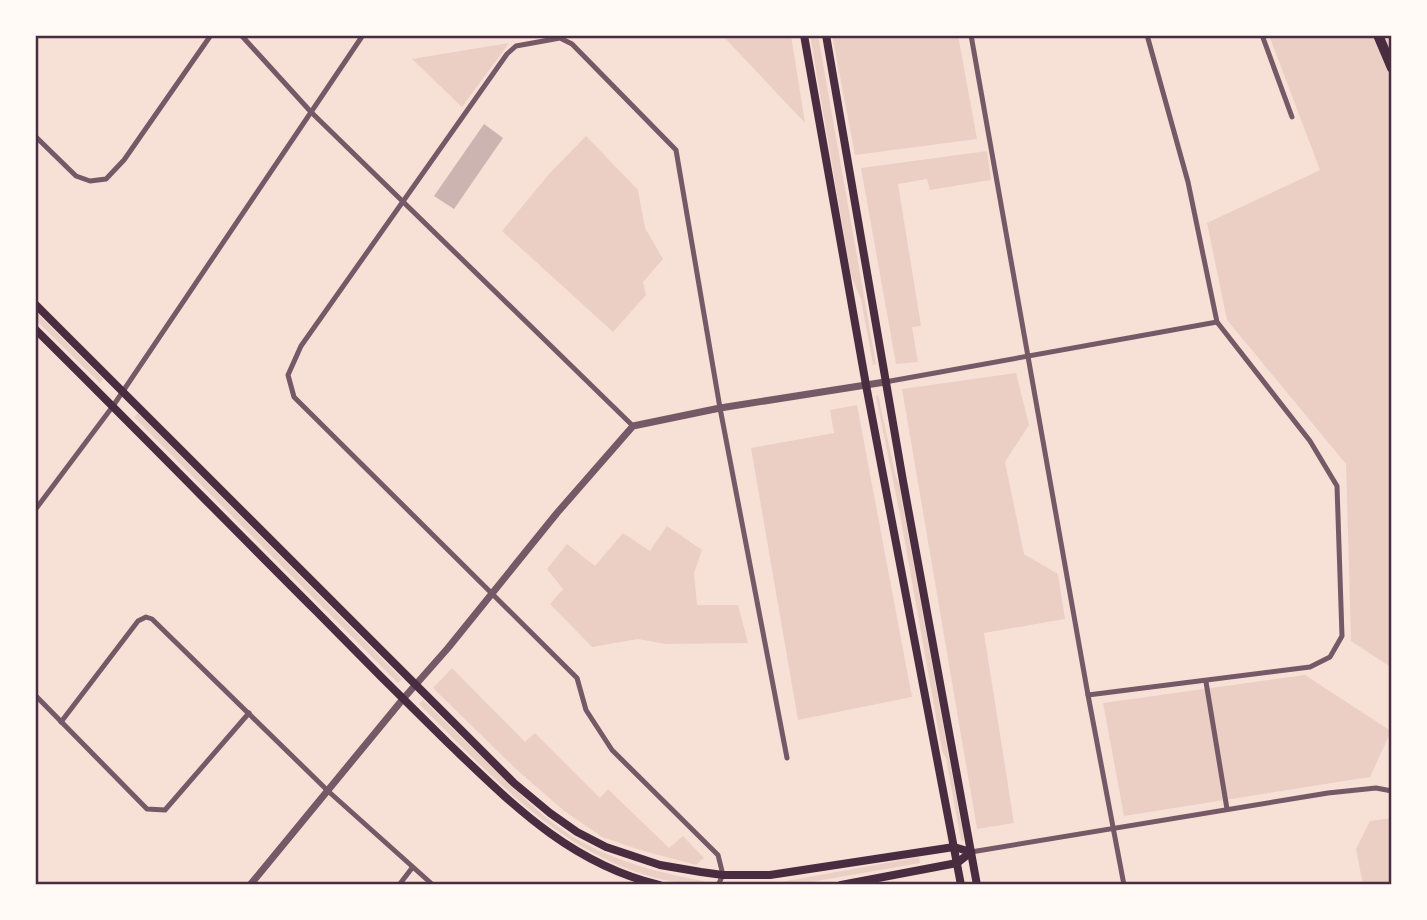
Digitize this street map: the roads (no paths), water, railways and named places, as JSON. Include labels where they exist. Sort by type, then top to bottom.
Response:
[{"type":"highway","points":[[1378,35],[1392,68]]},
{"type":"main road","points":[[804,35],[866,385],[961,885]]},
{"type":"main road","points":[[826,35],[977,885]]},
{"type":"main road","points":[[35,304],[514,783],[577,832],[606,847],[660,864],[723,875],[794,873],[954,847],[971,852]]},
{"type":"main road","points":[[35,329],[403,699],[542,830],[611,870],[659,885]]},
{"type":"main road","points":[[841,885],[957,863],[971,852]]},
{"type":"street","points":[[35,136],[76,176],[90,181],[106,179],[124,160],[211,35]]},
{"type":"street","points":[[240,35],[311,112],[633,426]]},
{"type":"street","points":[[35,510],[113,406],[363,35]]},
{"type":"street","points":[[971,35],[1124,885]]},
{"type":"street","points":[[1088,695],[1310,667],[1330,657],[1342,636],[1337,486],[1310,441],[1217,322],[1188,182],[1147,35]]},
{"type":"street","points":[[1262,35],[1293,117]]},
{"type":"street","points":[[718,885],[723,875],[718,855],[612,750],[586,710],[577,678],[294,397],[288,375],[301,346],[507,54],[516,46],[560,38],[572,44],[676,150],[720,408],[787,758]]},
{"type":"street","points":[[250,885],[557,513],[633,426],[720,408],[886,382],[1217,322]]},
{"type":"street","points":[[61,722],[138,621],[146,617],[152,619],[328,791],[433,885]]},
{"type":"street","points":[[1206,682],[1227,809]]},
{"type":"street","points":[[35,695],[147,809],[155,811],[165,810],[249,713]]},
{"type":"street","points":[[971,852],[1328,793],[1376,788],[1392,791]]},
{"type":"street","points":[[399,885],[412,867]]}]
